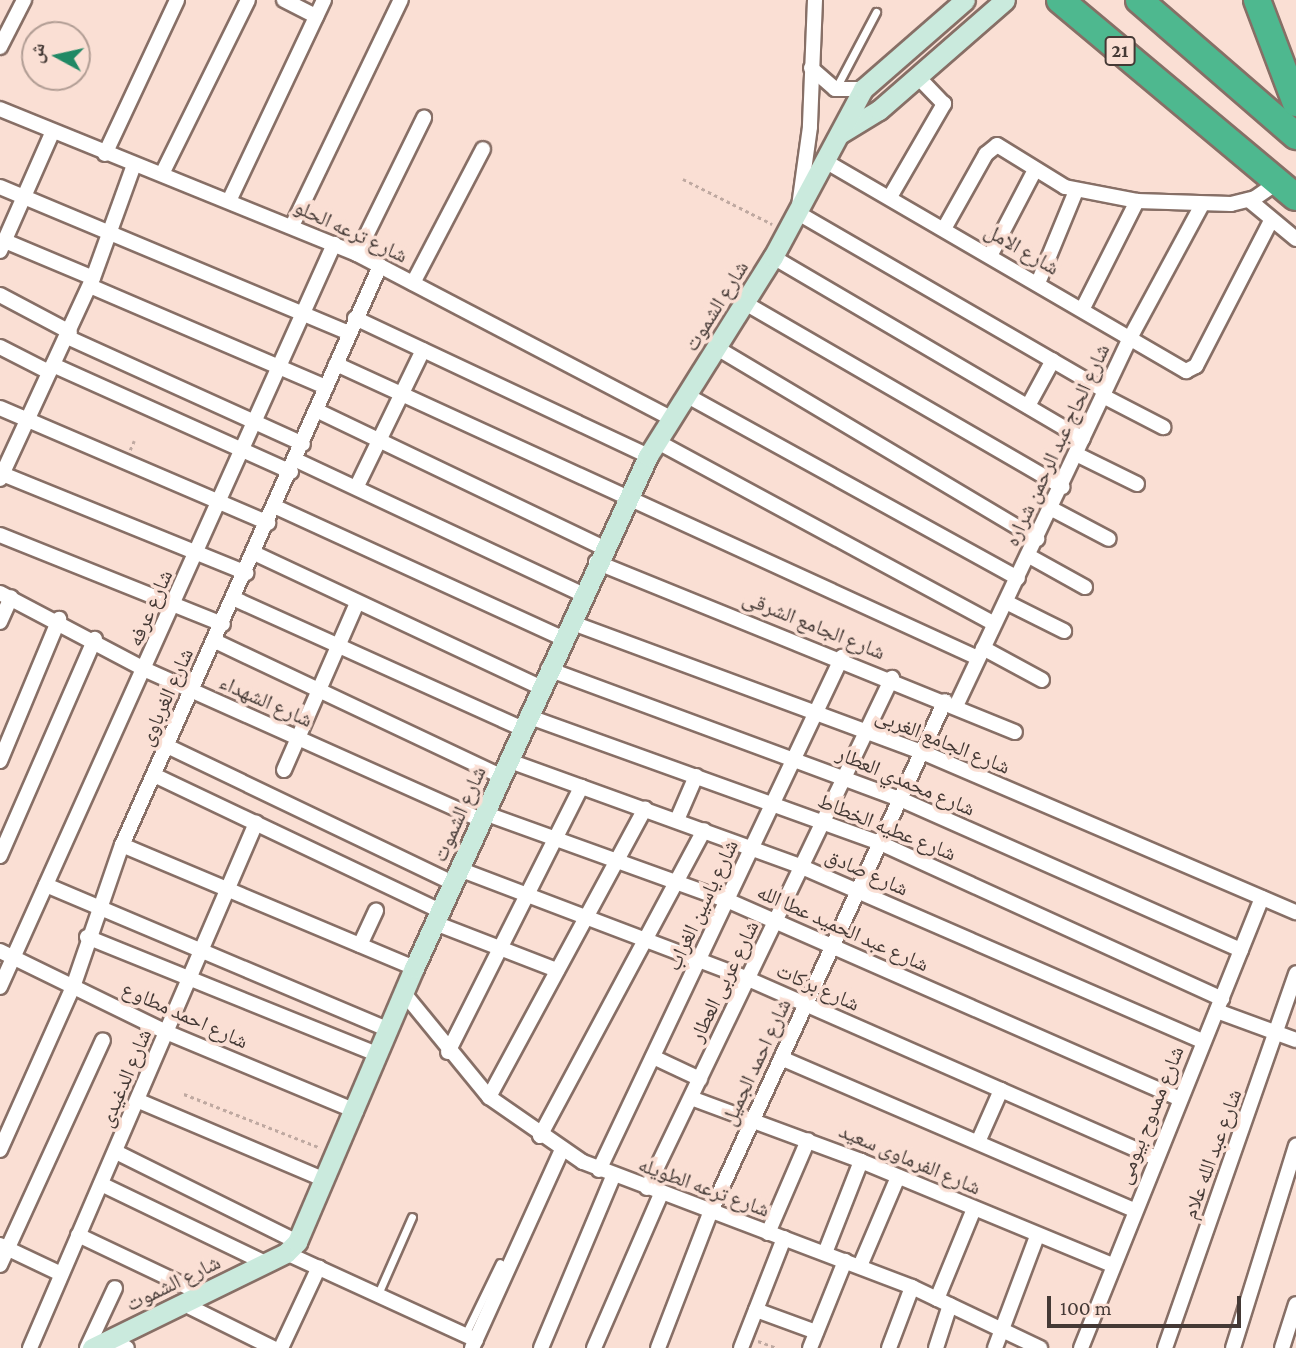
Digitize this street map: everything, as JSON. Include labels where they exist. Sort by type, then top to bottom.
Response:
[{"type":"highway","name":"21","points":[[1060,0],[1287,190]]},
{"type":"highway","name":"21","points":[[1139,0],[1296,136]]},
{"type":"highway","points":[[1257,0],[1296,103]]},
{"type":"street","points":[[0,47],[24,0]]},
{"type":"street","points":[[105,154],[177,0]]},
{"type":"street","points":[[162,174],[248,0]]},
{"type":"street","points":[[284,0],[316,16]]},
{"type":"street","points":[[229,201],[324,0]]},
{"type":"street","points":[[292,226],[401,0]]},
{"type":"street","name":"شارع الشموت","points":[[798,213],[808,146],[815,0]]},
{"type":"street","name":"شارع الشموت","points":[[104,1346],[200,1293],[265,1263],[292,1247],[337,1154],[403,992],[625,499],[686,395],[773,257],[863,89],[965,0]]},
{"type":"street","name":"شارع الشموت","points":[[841,133],[879,110],[1005,0]]},
{"type":"street","points":[[811,68],[835,89],[863,89]]},
{"type":"street","points":[[890,197],[944,104],[917,76]]},
{"type":"street","name":"شارع ترعه الحلو","points":[[0,109],[105,154],[162,174],[357,254],[672,419]]},
{"type":"street","points":[[357,254],[424,118]]},
{"type":"street","points":[[52,132],[26,198],[4,235],[91,282],[326,387]]},
{"type":"street","points":[[945,227],[986,154],[1000,146],[1034,172],[1076,191],[1137,201],[1202,205],[1249,200],[1287,190]]},
{"type":"street","points":[[413,283],[483,149]]},
{"type":"street","name":"شارع الامل","points":[[825,161],[945,227],[1180,369],[1196,366],[1272,219]]},
{"type":"street","points":[[134,165],[69,334],[1,475],[246,573]]},
{"type":"street","points":[[990,256],[1034,172]]},
{"type":"street","points":[[0,187],[111,230],[349,333]]},
{"type":"street","points":[[1038,283],[1076,191]]},
{"type":"street","points":[[1249,200],[1296,239]]},
{"type":"street","points":[[1083,309],[1137,201]]},
{"type":"street","name":"شارع الحاج عبد الرحمن شراره","points":[[951,704],[980,653],[1052,509],[1130,338],[1202,205]]},
{"type":"street","points":[[798,213],[1053,360],[1163,427]]},
{"type":"street","name":"شارع عرفه","points":[[0,987],[7,955],[46,885],[145,670],[334,244]]},
{"type":"street","points":[[773,257],[1083,439]]},
{"type":"street","name":"شارع الغرباوى","points":[[0,1150],[73,987],[97,906],[122,845],[276,507],[380,265]]},
{"type":"street","points":[[0,295],[69,334],[303,444]]},
{"type":"street","points":[[745,303],[1062,487]]},
{"type":"street","points":[[355,318],[653,449],[994,624]]},
{"type":"street","points":[[0,347],[242,450],[357,486],[582,594]]},
{"type":"street","points":[[716,348],[1037,538]]},
{"type":"street","points":[[357,486],[423,350]]},
{"type":"street","points":[[1028,406],[1053,360]]},
{"type":"street","points":[[336,364],[625,499],[1042,680]]},
{"type":"street","points":[[686,395],[1018,578]]},
{"type":"street","points":[[0,408],[268,523]]},
{"type":"street","name":"شارع الجامع الشرقى","points":[[318,411],[599,554],[1015,732]]},
{"type":"street","points":[[1076,454],[1137,484]]},
{"type":"street","name":"شارع الجامع الغربى","points":[[276,507],[566,630],[815,713],[922,752],[1296,912]]},
{"type":"street","points":[[1052,509],[1109,539]]},
{"type":"street","points":[[0,535],[223,624]]},
{"type":"street","points":[[254,553],[540,687]]},
{"type":"street","points":[[1029,556],[1085,587]]},
{"type":"street","points":[[0,622],[5,595]]},
{"type":"street","name":"شارع الشهداء","points":[[5,595],[59,619],[145,670],[483,817]]},
{"type":"street","name":"شارع عطيه الخطاط","points":[[235,599],[524,722],[696,776],[880,843],[1277,1034],[1296,1040]]},
{"type":"street","points":[[1006,602],[1064,631]]},
{"type":"street","points":[[284,770],[357,603]]},
{"type":"street","points":[[0,761],[4,742],[59,619]]},
{"type":"street","points":[[0,856],[95,639]]},
{"type":"street","name":"شارع صادق","points":[[215,641],[318,690],[504,768],[582,787],[753,847],[1203,1041]]},
{"type":"street","name":"شارع ياسين الغراب","points":[[599,1170],[729,901],[842,657]]},
{"type":"street","name":"شارع محمدي العطار","points":[[548,669],[796,757],[900,799],[1241,950]]},
{"type":"street","name":"شارع عربى العطار","points":[[594,1348],[691,1098],[892,678]]},
{"type":"street","name":"شارع احمد الجميل","points":[[658,1348],[711,1211],[922,752],[951,704]]},
{"type":"street","name":"شارع بركات","points":[[167,746],[456,876],[588,914],[648,938],[1154,1157]]},
{"type":"street","points":[[154,775],[256,823],[504,949],[557,970]]},
{"type":"street","points":[[677,820],[696,776]]},
{"type":"street","points":[[448,1052],[531,896],[582,787]]},
{"type":"street","points":[[489,1097],[588,914],[620,862],[645,808]]},
{"type":"street","name":"شارع عبد الحميد عطا الله","points":[[483,817],[557,839],[729,901],[1178,1098]]},
{"type":"street","name":"شارع الدغيدى","points":[[30,1348],[139,1101],[188,976],[256,823]]},
{"type":"street","points":[[540,1136],[704,830]]},
{"type":"street","points":[[122,845],[414,968]]},
{"type":"street","points":[[46,885],[389,1030]]},
{"type":"street","name":"شارع ممدوح بيومى","points":[[1081,1348],[1154,1157],[1262,898]]},
{"type":"street","points":[[360,945],[376,910]]},
{"type":"street","points":[[87,937],[379,1055]]},
{"type":"street","name":"شارع احمد مطاوع","points":[[7,955],[166,1032],[356,1111]]},
{"type":"street","name":"شارع عبد الله علام","points":[[1165,1348],[1277,1034],[1296,973]]},
{"type":"street","name":"شارع ترعه الطويله","points":[[403,992],[448,1052],[489,1097],[562,1150],[613,1177],[912,1287],[1040,1348]]},
{"type":"street","points":[[0,1265],[4,1247],[103,1040]]},
{"type":"street","points":[[653,1057],[700,1079]]},
{"type":"street","points":[[781,1058],[1135,1210]]},
{"type":"street","points":[[978,1142],[1001,1090]]},
{"type":"street","name":"شارع الفرماوى سعيد","points":[[691,1098],[861,1161],[1112,1265]]},
{"type":"street","points":[[139,1101],[325,1180]]},
{"type":"street","points":[[768,1233],[808,1140]]},
{"type":"street","points":[[1233,1348],[1296,1146]]},
{"type":"street","points":[[116,1152],[292,1247],[319,1267],[471,1341],[562,1150]]},
{"type":"street","points":[[825,1253],[861,1161]]},
{"type":"street","points":[[541,1348],[613,1177]]},
{"type":"street","points":[[860,1266],[898,1177]]},
{"type":"street","points":[[102,1184],[265,1263]]},
{"type":"street","points":[[936,1348],[944,1302],[974,1209]]},
{"type":"street","points":[[78,1235],[200,1293]]},
{"type":"street","points":[[995,1348],[1037,1236]]},
{"type":"street","points":[[743,1342],[784,1238]]},
{"type":"street","points":[[4,1247],[61,1274]]},
{"type":"street","points":[[810,1348],[845,1261]]},
{"type":"street","points":[[281,1348],[319,1267]]},
{"type":"street","points":[[889,1348],[912,1287]]},
{"type":"street","points":[[104,1346],[115,1288]]},
{"type":"street","points":[[182,1303],[273,1348]]},
{"type":"street","points":[[1282,1348],[1296,1304]]},
{"type":"street","points":[[756,1310],[816,1332]]},
{"type":"lane","points":[[835,89],[876,12]]},
{"type":"lane","points":[[378,1294],[412,1217]]},
{"type":"lane","points":[[471,1341],[500,1263]]},
{"type":"path","points":[[683,179],[787,232]]},
{"type":"path","points":[[184,1094],[337,1154]]},
{"type":"path","points":[[743,1342],[777,1348]]}]
